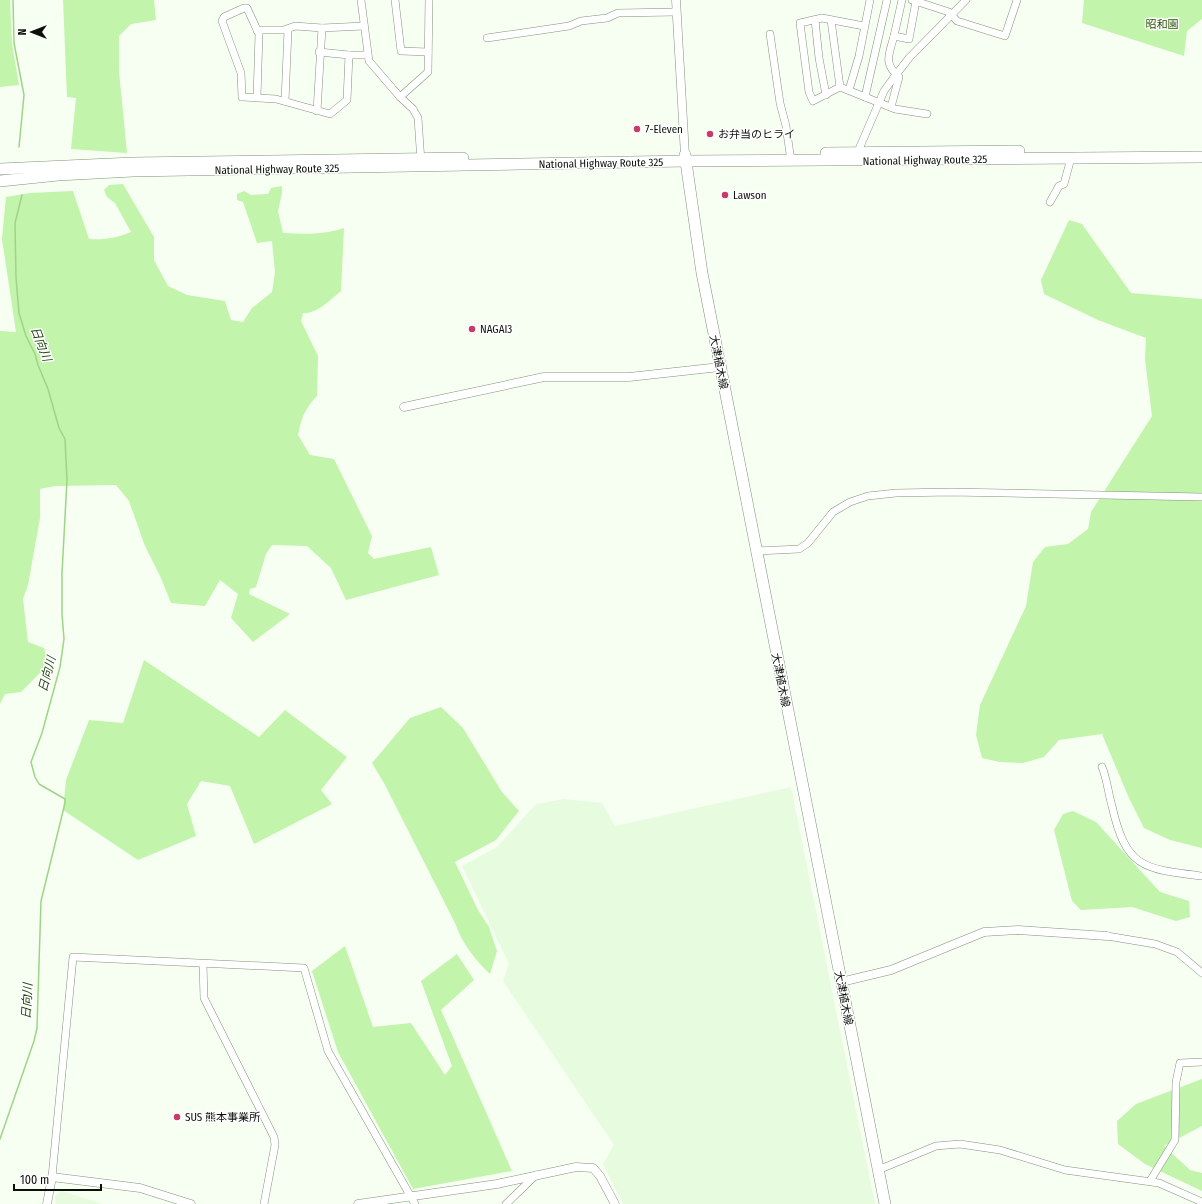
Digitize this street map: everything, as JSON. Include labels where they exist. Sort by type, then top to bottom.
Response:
[{"type":"main road","name":"National Highway Route 325","points":[[856,157],[1202,150]]},
{"type":"main road","name":"National Highway Route 325","points":[[0,181],[121,171],[422,163],[791,157],[1202,157]]},
{"type":"main road","name":"大津植木線","points":[[685,158],[702,273],[885,1204]]},
{"type":"main road","name":"National Highway Route 325","points":[[0,169],[133,163],[422,163]]},
{"type":"street","points":[[361,0],[367,55],[372,66],[413,109],[418,118],[422,163]]},
{"type":"street","points":[[394,0],[401,51],[428,52]]},
{"type":"street","points":[[400,97],[428,72],[429,0]]},
{"type":"street","points":[[676,0],[685,158]]},
{"type":"street","points":[[849,90],[870,0]]},
{"type":"street","points":[[865,97],[886,0]]},
{"type":"street","points":[[891,107],[899,77],[889,67],[888,61],[902,0]]},
{"type":"street","points":[[856,157],[879,103],[896,75],[909,58],[966,0]]},
{"type":"street","points":[[894,36],[909,39],[914,1],[949,12],[957,21],[1005,36],[1017,0]]},
{"type":"street","points":[[257,98],[259,36],[257,30],[246,7],[222,18],[241,73],[241,96],[257,98],[285,101],[330,114],[347,100],[349,55]]},
{"type":"street","points":[[487,38],[569,26],[581,21],[607,18],[618,13],[676,12]]},
{"type":"street","points":[[864,26],[822,18],[800,23],[809,92],[813,101],[840,87],[891,107],[927,114]]},
{"type":"street","points":[[815,20],[819,58],[826,95]]},
{"type":"street","points":[[831,20],[840,87]]},
{"type":"street","points":[[257,30],[288,30],[295,26],[322,28],[364,26]]},
{"type":"street","points":[[317,111],[319,52],[322,28]]},
{"type":"street","points":[[285,101],[288,30]]},
{"type":"street","points":[[770,34],[780,103],[786,126],[791,157]]},
{"type":"street","points":[[319,52],[367,55]]},
{"type":"street","points":[[1050,202],[1060,186],[1064,184],[1071,158]]},
{"type":"street","points":[[404,407],[544,377],[629,377],[720,367]]},
{"type":"street","points":[[756,551],[799,549],[808,543],[833,512],[850,502],[868,496],[896,493],[951,492],[1202,497]]},
{"type":"street","points":[[1102,767],[1106,777],[1115,821],[1129,853],[1140,863],[1152,868],[1202,876]]},
{"type":"street","points":[[841,982],[891,970],[984,932],[1018,930],[1107,936],[1155,944],[1177,952],[1202,973]]},
{"type":"street","points":[[47,1204],[52,1177],[74,957],[304,968],[328,1051],[415,1204]]},
{"type":"street","points":[[203,964],[204,998],[274,1137],[275,1145],[264,1204]]},
{"type":"street","points":[[1150,1181],[1175,1140],[1176,1082],[1180,1063],[1202,1062]]},
{"type":"street","points":[[878,1170],[936,1146],[960,1144],[1000,1150],[1065,1170],[1150,1181],[1178,1190],[1202,1202]]},
{"type":"street","points":[[358,1204],[410,1195],[497,1184],[576,1167],[593,1168],[600,1176],[615,1204]]},
{"type":"street","points":[[506,1204],[536,1175]]},
{"type":"street","points":[[52,1177],[140,1188],[191,1204]]},
{"type":"shaded area","points":[[791,787],[875,1204],[623,1204],[603,1164],[614,1145],[503,981],[509,964],[462,866],[497,847],[536,804],[564,799],[602,803],[615,826]]},
{"type":"shaded area","points":[[62,1191],[103,1204],[56,1204],[55,1196]]},
{"type":"green space","points":[[0,0],[10,0],[12,43],[19,85],[0,87]]},
{"type":"green space","points":[[63,0],[154,0],[156,20],[131,24],[119,36],[119,71],[127,153],[71,149],[76,98],[67,97]]},
{"type":"green space","name":"昭和園","points":[[1084,0],[1202,0],[1202,19],[1187,31],[1184,56],[1082,23]]},
{"type":"green space","points":[[123,184],[154,237],[154,260],[168,286],[187,295],[225,301],[231,320],[243,322],[252,308],[272,292],[275,272],[272,241],[257,243],[243,202],[237,200],[237,194],[244,191],[251,195],[268,194],[271,188],[282,186],[278,211],[283,233],[321,233],[344,228],[341,291],[318,309],[308,313],[303,313],[301,321],[318,356],[317,396],[309,405],[304,414],[298,435],[310,455],[334,459],[372,536],[368,553],[374,559],[431,547],[439,575],[346,600],[331,568],[307,546],[272,545],[266,554],[256,587],[250,589],[249,594],[290,614],[253,642],[231,618],[238,594],[220,580],[205,606],[171,603],[161,578],[145,546],[129,501],[116,485],[55,486],[40,489],[40,518],[28,585],[23,599],[28,642],[44,648],[49,664],[21,692],[5,694],[0,704],[0,331],[16,332],[2,239],[6,197],[30,193],[73,191],[89,239],[105,239],[121,236],[131,232],[115,203],[107,197],[104,190],[109,185]]},
{"type":"green space","points":[[1069,220],[1082,224],[1131,293],[1202,299],[1202,848],[1170,840],[1144,828],[1129,798],[1102,734],[1059,740],[1044,757],[1023,763],[1000,762],[982,758],[976,735],[980,705],[1026,606],[1033,562],[1045,547],[1068,544],[1088,529],[1091,512],[1152,416],[1145,359],[1146,338],[1098,320],[1044,294],[1041,280]]},
{"type":"green space","points":[[144,660],[259,737],[285,710],[347,757],[321,790],[332,804],[254,844],[230,786],[201,781],[187,804],[196,836],[138,860],[63,810],[66,780],[89,720],[123,723]]},
{"type":"green space","points":[[441,707],[463,728],[502,792],[519,811],[496,840],[455,862],[478,910],[489,927],[497,951],[490,974],[474,957],[461,937],[384,783],[372,763],[410,718]]},
{"type":"green space","points":[[1073,811],[1096,822],[1160,892],[1189,901],[1190,917],[1176,921],[1132,907],[1081,910],[1072,901],[1054,830],[1063,814]]},
{"type":"green space","points":[[345,946],[373,1027],[411,1023],[445,1075],[452,1066],[421,981],[457,954],[474,980],[441,1010],[512,1171],[413,1189],[338,1052],[312,971]]},
{"type":"green space","points":[[1202,1079],[1202,1126],[1164,1146],[1190,1170],[1202,1173],[1202,1191],[1145,1164],[1118,1144],[1117,1121],[1136,1104]]},
{"type":"waterway","name":"日向川","points":[[13,0],[14,43],[24,95],[19,147]]},
{"type":"waterway","name":"日向川","points":[[0,1139],[34,1041],[37,1028],[41,901],[65,803],[65,799],[39,784],[35,777],[31,762],[42,733],[60,667],[64,639],[62,614],[62,573],[67,480],[65,439],[59,428],[48,389],[35,354],[26,336],[19,313],[16,278],[15,223],[22,195]]},
{"type":"place","name":"7-Eleven","points":[[637,129]]},
{"type":"place","name":"お弁当のヒライ","points":[[710,134]]},
{"type":"place","name":"Lawson","points":[[725,195]]},
{"type":"place","name":"NAGAI3","points":[[472,329]]},
{"type":"place","name":"SUS 熊本事業所","points":[[177,1117]]}]
